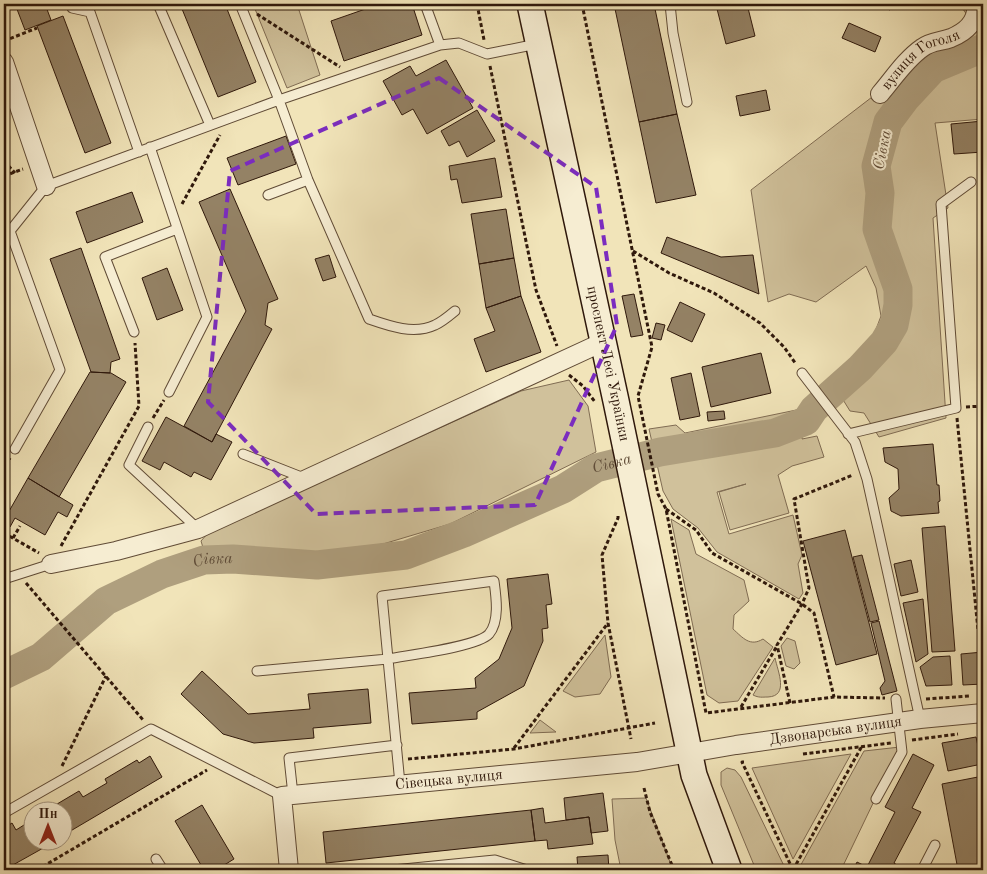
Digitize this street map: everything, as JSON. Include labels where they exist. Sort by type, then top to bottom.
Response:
[{"type":"main road","name":"проспект Лесі Українки","points":[[530,4],[603,342],[631,420],[645,488],[694,775],[729,870]]},
{"type":"street","name":"вулиця Гоголя","points":[[880,94],[919,49],[933,42],[950,39],[973,23],[976,17],[976,4]]},
{"type":"street","points":[[4,62],[46,186]]},
{"type":"street","points":[[52,562],[116,551],[198,529],[603,342]]},
{"type":"street","name":"Дзвонарська вулиця","points":[[689,753],[920,719],[983,713]]},
{"type":"street","name":"Сівецька вулиця","points":[[288,795],[637,762],[689,753]]},
{"type":"street","points":[[288,795],[289,870]]},
{"type":"lane","points":[[71,4],[72,8],[90,12],[140,152]]},
{"type":"lane","points":[[158,4],[210,125]]},
{"type":"lane","points":[[240,4],[280,100],[308,180],[369,319],[389,326],[412,330],[435,326],[455,312]]},
{"type":"lane","points":[[425,4],[440,45]]},
{"type":"lane","points":[[670,4],[672,33],[687,102]]},
{"type":"lane","points":[[4,242],[10,230],[46,186],[210,125],[440,45],[459,44],[487,54],[540,44]]},
{"type":"lane","points":[[150,148],[207,317],[169,392]]},
{"type":"lane","points":[[268,195],[308,180]]},
{"type":"lane","points":[[848,434],[956,408],[941,204],[971,182]]},
{"type":"lane","points":[[134,332],[105,257],[177,229]]},
{"type":"lane","points":[[10,230],[60,370],[15,449]]},
{"type":"lane","points":[[802,373],[855,442],[864,470],[920,719]]},
{"type":"lane","points":[[148,427],[129,465],[198,529]]},
{"type":"lane","points":[[244,454],[307,479]]},
{"type":"lane","points":[[4,579],[52,562]]},
{"type":"lane","points":[[257,672],[388,659],[474,643],[489,634],[497,614],[494,581],[382,596],[388,659],[396,745],[398,760],[400,784]]},
{"type":"lane","points":[[876,799],[902,752],[896,699]]},
{"type":"lane","points":[[4,813],[151,729],[218,763],[288,795],[289,758],[396,745]]},
{"type":"lane","points":[[922,870],[935,845]]},
{"type":"lane","points":[[156,859],[163,870]]},
{"type":"lane","points":[[393,870],[495,860],[527,870]]},
{"type":"path","points":[[477,4],[536,290],[569,377],[583,386],[596,404]]},
{"type":"path","points":[[582,4],[652,347],[631,420],[645,488],[658,494],[666,509],[706,712],[834,698],[896,699]]},
{"type":"path","points":[[249,9],[354,75]]},
{"type":"path","points":[[4,41],[37,28]]},
{"type":"path","points":[[174,219],[229,119]]},
{"type":"path","points":[[4,160],[15,173]]},
{"type":"path","points":[[4,176],[38,164]]},
{"type":"path","points":[[632,251],[669,273],[714,293],[760,323],[784,347],[802,373]]},
{"type":"path","points":[[4,533],[52,562],[139,406],[134,332]]},
{"type":"path","points":[[148,427],[169,392]]},
{"type":"path","points":[[956,408],[978,630],[983,632]]},
{"type":"path","points":[[741,707],[802,604],[809,588],[794,499],[864,470]]},
{"type":"path","points":[[666,509],[696,530],[712,553],[802,604],[814,613],[834,698]]},
{"type":"path","points":[[617,510],[618,518],[602,555],[608,623],[631,739]]},
{"type":"path","points":[[13,538],[20,526]]},
{"type":"path","points":[[19,574],[151,729]]},
{"type":"path","points":[[514,749],[608,623]]},
{"type":"path","points":[[777,646],[790,703]]},
{"type":"path","points":[[53,785],[106,676]]},
{"type":"path","points":[[915,699],[974,696]]},
{"type":"path","points":[[398,760],[514,749],[655,723]]},
{"type":"path","points":[[798,755],[963,733]]},
{"type":"path","points":[[793,870],[862,746]]},
{"type":"path","points":[[751,761],[742,762],[793,870]]},
{"type":"path","points":[[37,870],[218,763]]},
{"type":"path","points":[[644,788],[650,812],[674,870]]},
{"type":"highlighted area","points":[[439,78],[596,187],[617,325],[535,505],[316,514],[208,402],[230,171]]},
{"type":"shaded area","points":[[253,4],[297,4],[320,75],[287,88]]},
{"type":"shaded area","points":[[983,4],[983,119],[935,123],[948,208],[933,218],[946,418],[879,437],[864,413],[850,411],[832,382],[870,345],[881,316],[876,288],[866,266],[816,302],[789,294],[768,302],[751,190],[971,21],[961,6]]},
{"type":"shaded area","points":[[569,380],[588,406],[596,452],[450,524],[383,544],[316,553],[270,554],[204,551],[201,541],[208,533],[521,391]]},
{"type":"shaded area","points":[[806,408],[802,439],[817,436],[824,457],[792,466],[778,475],[789,513],[730,530],[719,492],[746,484],[717,492],[729,534],[793,515],[802,555],[798,564],[803,593],[799,599],[717,552],[698,528],[673,509],[663,491],[649,429],[676,425],[685,433]]},
{"type":"shaded area","points":[[671,519],[689,530],[696,554],[744,580],[749,601],[734,615],[733,629],[750,642],[763,639],[773,647],[738,701],[719,703],[707,695]]},
{"type":"shaded area","points":[[605,635],[611,677],[600,694],[575,697],[563,691]]},
{"type":"shaded area","points":[[787,638],[795,641],[800,663],[794,669],[786,666],[781,646]]},
{"type":"shaded area","points":[[775,658],[780,676],[778,692],[774,696],[768,697],[753,695]]},
{"type":"shaded area","points":[[540,720],[556,732],[530,733]]},
{"type":"shaded area","points":[[900,747],[841,870],[798,870],[864,751]]},
{"type":"shaded area","points":[[851,754],[793,859],[752,768]]},
{"type":"shaded area","points":[[727,768],[735,770],[741,777],[786,870],[756,870],[721,785],[721,772]]},
{"type":"shaded area","points":[[646,798],[673,870],[621,870],[615,840],[612,799]]},
{"type":"building","points":[[15,4],[45,4],[51,20],[25,30]]},
{"type":"building","points":[[180,4],[225,4],[256,82],[218,97]]},
{"type":"building","points":[[373,4],[412,4],[422,35],[344,61],[331,21],[374,6]]},
{"type":"building","points":[[614,4],[654,4],[677,114],[639,122]]},
{"type":"building","points":[[747,4],[755,36],[726,44],[716,5]]},
{"type":"building","points":[[877,4],[893,4],[890,10]]},
{"type":"building","points":[[63,16],[111,143],[85,153],[37,26]]},
{"type":"building","points":[[849,23],[881,37],[875,52],[842,38]]},
{"type":"building","points":[[446,60],[473,108],[427,134],[413,109],[402,115],[383,81],[410,66],[416,76]]},
{"type":"building","points":[[766,90],[770,110],[740,116],[736,96]]},
{"type":"building","points":[[477,110],[495,141],[467,157],[459,141],[449,146],[441,131]]},
{"type":"building","points":[[677,114],[696,195],[656,203],[639,122]]},
{"type":"building","points":[[983,121],[983,152],[954,154],[951,124]]},
{"type":"building","points":[[286,136],[296,164],[238,185],[227,158]]},
{"type":"building","points":[[495,158],[502,197],[462,203],[457,179],[451,180],[449,166]]},
{"type":"building","points":[[230,189],[278,299],[268,303],[265,325],[272,329],[212,442],[184,426],[246,311],[199,202]]},
{"type":"building","points":[[132,192],[143,222],[87,243],[76,212]]},
{"type":"building","points":[[506,209],[514,258],[479,264],[471,214]]},
{"type":"building","points":[[667,237],[721,257],[753,255],[759,294],[661,253]]},
{"type":"building","points":[[81,248],[120,359],[111,362],[110,373],[91,372],[50,259]]},
{"type":"building","points":[[329,255],[336,277],[323,281],[315,259]]},
{"type":"building","points":[[514,258],[521,296],[486,308],[479,264]]},
{"type":"building","points":[[167,268],[183,310],[157,320],[142,278]]},
{"type":"building","points":[[634,294],[643,335],[631,337],[622,296]]},
{"type":"building","points":[[521,296],[541,352],[486,372],[474,339],[495,331],[486,308]]},
{"type":"building","points":[[680,302],[705,314],[692,342],[667,330]]},
{"type":"building","points":[[656,323],[665,325],[661,340],[652,338]]},
{"type":"building","points":[[761,353],[771,393],[711,407],[702,367]]},
{"type":"building","points":[[90,372],[111,373],[126,382],[59,497],[28,478]]},
{"type":"building","points":[[691,373],[700,416],[680,420],[671,378]]},
{"type":"building","points":[[724,411],[725,419],[708,421],[707,412]]},
{"type":"building","points":[[166,417],[212,442],[216,434],[232,442],[211,480],[194,472],[191,477],[164,462],[160,470],[142,461]]},
{"type":"building","points":[[933,444],[937,485],[939,485],[939,513],[901,516],[891,511],[889,498],[899,489],[898,469],[885,462],[883,448]]},
{"type":"building","points":[[28,478],[73,505],[67,517],[58,512],[45,535],[15,518],[10,527],[4,523]]},
{"type":"building","points":[[945,526],[955,651],[932,652],[922,528]]},
{"type":"building","points":[[845,530],[877,654],[836,665],[803,541]]},
{"type":"building","points":[[862,555],[879,620],[870,622],[853,557]]},
{"type":"building","points":[[911,560],[918,592],[901,596],[894,564]]},
{"type":"building","points":[[548,574],[552,604],[546,605],[548,628],[542,629],[543,641],[524,686],[477,712],[477,719],[412,724],[409,693],[476,688],[475,678],[499,659],[512,628],[507,579]]},
{"type":"building","points":[[923,599],[928,654],[916,662],[903,603]]},
{"type":"building","points":[[879,621],[897,691],[882,695],[880,688],[885,681],[871,623]]},
{"type":"building","points":[[983,652],[983,684],[963,685],[961,654]]},
{"type":"building","points":[[950,656],[952,685],[926,686],[920,667],[933,657]]},
{"type":"building","points":[[202,671],[248,714],[310,709],[308,694],[368,689],[371,723],[313,728],[314,738],[254,743],[223,734],[181,694]]},
{"type":"building","points":[[976,737],[982,764],[948,771],[942,743]]},
{"type":"building","points":[[913,754],[934,765],[912,808],[921,812],[894,863],[900,867],[899,870],[853,870],[857,862],[867,867],[895,812],[885,807]]},
{"type":"building","points":[[150,756],[162,777],[72,830],[72,802],[60,802],[79,791],[83,797],[107,783],[105,779],[137,760],[139,763]]},
{"type":"building","points":[[983,776],[983,869],[958,870],[942,784]]},
{"type":"building","points":[[603,793],[608,831],[591,833],[589,817],[566,820],[564,798]]},
{"type":"building","points":[[202,805],[234,859],[221,867],[222,870],[204,870],[175,821]]},
{"type":"building","points":[[543,808],[545,823],[589,817],[593,844],[548,849],[547,840],[535,841],[531,810]]},
{"type":"building","points":[[531,810],[535,841],[326,863],[323,832]]},
{"type":"building","points":[[12,823],[16,830],[22,826],[22,852],[36,852],[4,870],[4,828]]},
{"type":"building","points":[[608,855],[609,870],[578,870],[577,857]]},
{"type":"waterway","name":"Сівка","points":[[4,675],[41,657],[106,601],[162,574],[204,560],[233,559],[317,565],[406,555],[464,533],[563,489],[596,468],[660,452],[775,433],[806,421],[814,409],[860,368],[884,342],[894,325],[898,305],[898,289],[877,229],[880,193],[876,166],[888,122],[906,98],[933,69],[983,48]]}]
